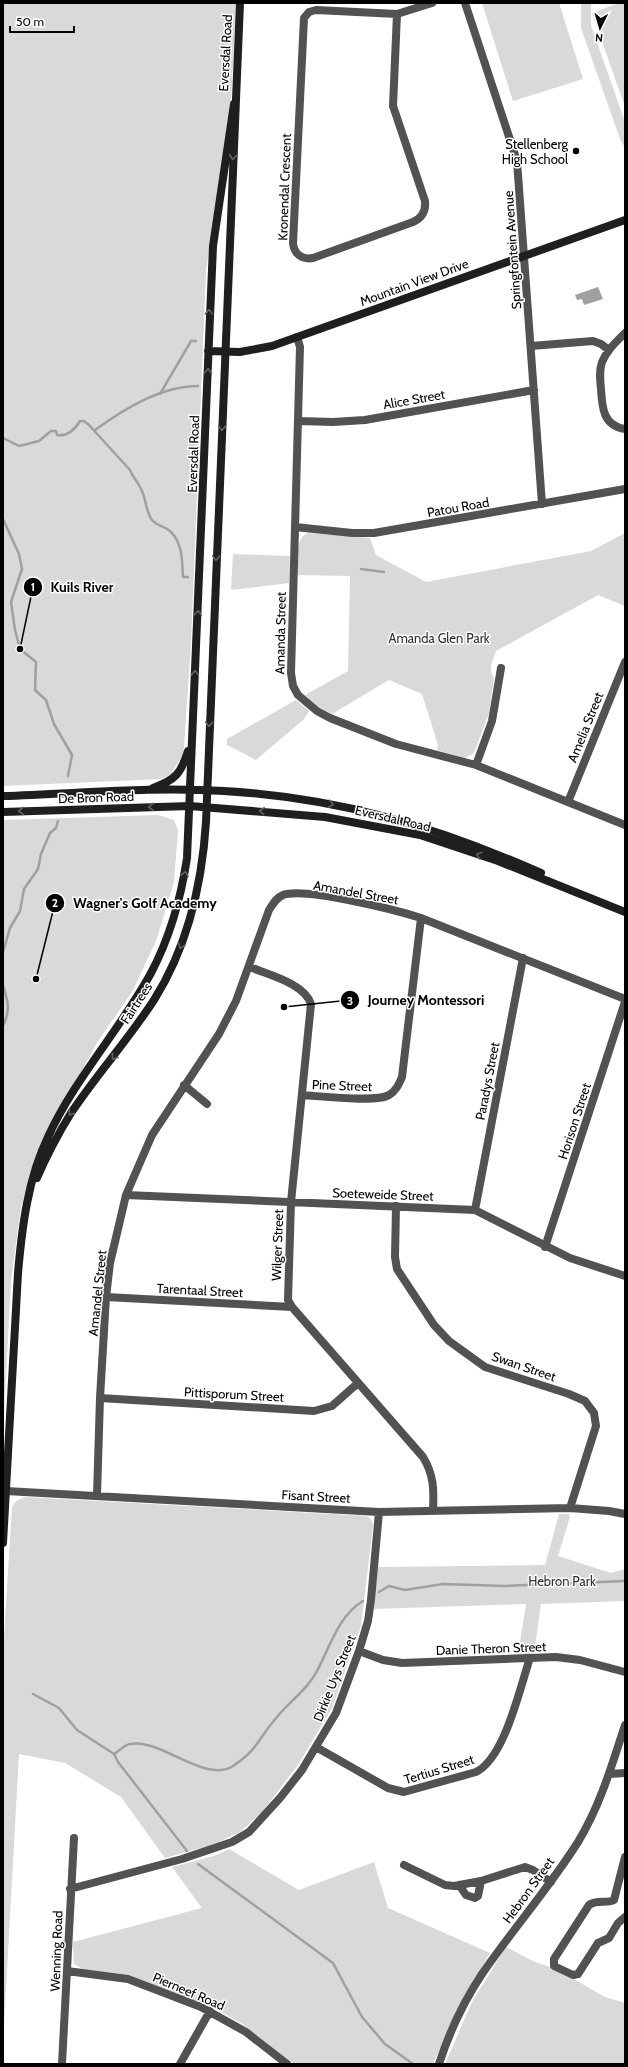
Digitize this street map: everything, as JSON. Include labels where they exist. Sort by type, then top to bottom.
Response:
[{"type":"main road","name":"Eversdal Road","points":[[240,3],[234,104],[215,222],[208,351],[190,790],[292,797],[390,816],[468,842],[576,889],[581,893]]},
{"type":"main road","name":"Eversdal Road","points":[[207,790],[236,122],[234,104]]},
{"type":"main road","name":"Mountain View Drive","points":[[208,351],[240,352],[272,346],[625,220]]},
{"type":"main road","points":[[142,791],[161,785],[176,776],[184,764],[192,740]]},
{"type":"main road","name":"Fairtrees","points":[[3,1542],[18,1273],[22,1236],[36,1167],[59,1115],[88,1066],[142,989],[166,938],[183,886],[187,858],[190,790]]},
{"type":"main road","name":"De Bron Road","points":[[3,796],[190,790]]},
{"type":"main road","name":"Fairtrees","points":[[31,1191],[61,1129],[154,1000],[179,950],[197,893],[203,858],[207,790]]},
{"type":"main road","name":"Eversdal Road","points":[[190,806],[206,806],[325,817],[420,835],[498,861],[574,892],[581,893],[625,912]]},
{"type":"main road","name":"De Bron Road","points":[[3,812],[190,806]]},
{"type":"street","name":"Kronendal Crescent","points":[[397,14],[393,106],[425,201],[424,211],[420,218],[413,222],[312,258],[302,257],[296,253],[293,243],[304,18],[309,12],[316,10],[397,14],[432,3]]},
{"type":"street","name":"Springfontein Avenue","points":[[465,3],[516,154],[525,256],[542,504]]},
{"type":"street","points":[[625,333],[609,350],[602,362],[600,374],[602,410],[609,422],[618,428],[625,429]]},
{"type":"street","name":"Amanda Street","points":[[297,336],[300,347],[291,673],[293,686],[298,695],[317,711],[360,731],[396,744],[476,765],[625,825]]},
{"type":"street","points":[[530,346],[593,341],[601,344],[609,350]]},
{"type":"street","name":"Alice Street","points":[[298,421],[334,422],[365,420],[534,390]]},
{"type":"street","name":"Patou Road","points":[[295,527],[352,533],[374,533],[625,489]]},
{"type":"street","name":"Amelia Street","points":[[568,802],[625,662]]},
{"type":"street","points":[[476,765],[492,721],[501,668]]},
{"type":"street","name":"Amandel Street","points":[[96,1496],[106,1297],[110,1263],[126,1195],[152,1135],[219,1034],[250,967],[269,910],[275,900],[284,895],[319,896],[357,902],[421,918],[523,958],[625,1001]]},
{"type":"street","name":"Pine Street","points":[[302,1095],[373,1099],[389,1095],[397,1088],[402,1077],[421,918]]},
{"type":"street","name":"Paradys Street","points":[[475,1210],[523,958]]},
{"type":"street","name":"Wilger Street","points":[[250,967],[303,990],[309,999],[311,1009],[291,1202],[288,1300],[292,1307],[423,1457],[429,1467],[434,1483],[433,1510]]},
{"type":"street","name":"Horison Street","points":[[545,1247],[625,1001]]},
{"type":"street","points":[[184,1085],[207,1104]]},
{"type":"street","name":"Soeteweide Street","points":[[126,1195],[475,1210],[545,1247],[570,1258],[625,1276]]},
{"type":"street","name":"Swan Street","points":[[396,1206],[395,1257],[397,1269],[434,1325],[449,1340],[485,1366],[569,1394],[585,1401],[592,1408],[596,1417],[596,1426],[570,1508]]},
{"type":"street","name":"Tarentaal Street","points":[[106,1297],[292,1307]]},
{"type":"street","name":"Pittisporum Street","points":[[100,1398],[314,1411],[332,1406],[358,1383]]},
{"type":"street","name":"Fisant Street","points":[[6,1491],[379,1512],[570,1508],[609,1511],[625,1514]]},
{"type":"street","name":"Dirkie Uys Street","points":[[70,1889],[182,1859],[232,1842],[249,1832],[262,1820],[302,1770],[336,1713],[368,1621],[372,1600],[379,1512]]},
{"type":"street","name":"Danie Theron Street","points":[[359,1650],[383,1660],[402,1663],[570,1658],[625,1672]]},
{"type":"street","name":"Tertius Street","points":[[316,1747],[388,1788],[401,1792],[476,1772],[485,1766],[499,1747],[530,1658]]},
{"type":"street","name":"Hebron Street","points":[[438,2064],[459,2016],[481,1975],[551,1882],[588,1823],[609,1774],[625,1725]]},
{"type":"street","points":[[609,1774],[625,1773]]},
{"type":"street","name":"Wenning Road","points":[[62,2064],[70,1889],[74,1838]]},
{"type":"street","points":[[625,1856],[614,1900],[610,1902],[597,1901],[589,1906],[554,1959],[554,1966],[573,1975],[578,1974],[598,1943],[609,1938],[618,1923],[625,1917]]},
{"type":"street","points":[[404,1865],[444,1885],[459,1885],[481,1881],[525,1867],[534,1870],[551,1882]]},
{"type":"street","points":[[459,1885],[466,1895],[475,1898],[478,1896],[481,1881]]},
{"type":"street","name":"Pierneef Road","points":[[67,1971],[128,1979],[210,2011],[246,2032],[287,2064]]},
{"type":"street","points":[[180,2064],[210,2011]]},
{"type":"green space","points":[[3,3],[236,3],[231,102],[206,271],[191,644],[183,760],[180,759],[171,774],[161,779],[3,786]]},
{"type":"green space","points":[[482,3],[559,3],[583,79],[513,101]]},
{"type":"green space","points":[[581,3],[591,3],[591,25],[625,122],[625,148],[620,139],[581,28]]},
{"type":"green space","points":[[619,3],[625,3],[625,107],[592,13]]},
{"type":"green space","name":"Amanda Glen Park","points":[[308,533],[370,538],[376,555],[426,582],[591,551],[625,533],[625,606],[598,595],[496,651],[491,668],[494,678],[489,713],[474,753],[465,758],[437,750],[438,745],[422,694],[389,680],[332,714],[316,705],[305,695],[348,671],[350,576],[298,575],[297,557],[299,545],[304,536]]},
{"type":"green space","points":[[233,554],[290,556],[289,583],[231,590]]},
{"type":"green space","points":[[296,700],[309,711],[303,720],[256,760],[227,745],[227,739]]},
{"type":"green space","points":[[158,815],[174,820],[178,830],[174,882],[156,941],[132,992],[98,1041],[37,1152],[21,1207],[11,1281],[3,1433],[3,820]]},
{"type":"green space","points":[[25,1497],[366,1516],[371,1519],[373,1525],[361,1626],[332,1708],[298,1765],[262,1812],[240,1832],[212,1845],[165,1858],[121,1797],[65,1763],[19,1754],[3,2043],[3,1655],[12,1507],[16,1501]]},
{"type":"green space","name":"Hebron Park","points":[[559,1514],[569,1514],[570,1517],[558,1556],[611,1573],[625,1569],[625,1601],[541,1604],[534,1654],[518,1654],[526,1604],[374,1609],[378,1567],[545,1565]]},
{"type":"green space","points":[[229,1849],[299,1890],[374,1862],[388,1908],[490,1953],[460,2004],[433,2064],[294,2064],[244,2025],[214,2008],[129,1975],[83,1969],[74,1964],[73,1942],[202,1908],[172,1867],[214,1856]]},
{"type":"green space","points":[[506,1947],[535,1962],[556,1969],[605,1997],[625,2003],[625,2064],[445,2064],[472,2002]]},
{"type":"shaded area","points":[[598,287],[603,299],[584,305],[582,299],[577,300],[575,295]]},
{"type":"waterway","points":[[160,394],[191,341],[196,341]]},
{"type":"waterway","points":[[95,430],[118,414],[157,394],[184,387],[198,386]]},
{"type":"waterway","points":[[3,438],[19,446],[39,441],[51,431],[56,431],[57,435],[67,434],[76,427],[80,421],[84,421],[130,470],[141,488],[148,513],[152,520],[156,524],[168,529],[177,541],[181,552],[183,577],[188,577]]},
{"type":"waterway","points":[[3,519],[19,554],[22,569],[11,602],[15,630],[20,649],[36,662],[35,690],[46,700],[54,724],[72,755],[68,776]]},
{"type":"waterway","points":[[361,569],[384,572]]},
{"type":"waterway","points":[[3,952],[10,928],[20,911],[24,889],[38,869],[41,854],[50,833],[56,828],[58,821]]},
{"type":"waterway","points":[[3,985],[8,1006],[6,1020],[3,1026]]},
{"type":"waterway","points":[[379,1592],[389,1586],[405,1590],[443,1584],[504,1586],[625,1581]]},
{"type":"waterway","points":[[114,1754],[130,1744],[142,1744],[155,1747],[196,1765],[209,1769],[222,1770],[233,1766],[253,1749],[271,1724],[313,1678],[341,1623],[354,1607],[363,1601]]},
{"type":"waterway","points":[[33,1694],[59,1708],[77,1730],[114,1754],[118,1762],[187,1851]]},
{"type":"waterway","points":[[198,1864],[333,1963],[362,2017],[385,2044],[413,2064]]},
{"type":"place","name":"Stellenberg High School","points":[[576,151]]},
{"type":"place","name":"Kuils River","points":[[20,649]]},
{"type":"place","name":"Wagner's Golf Academy","points":[[36,979]]},
{"type":"place","name":"Journey Montessori","points":[[284,1007]]}]
